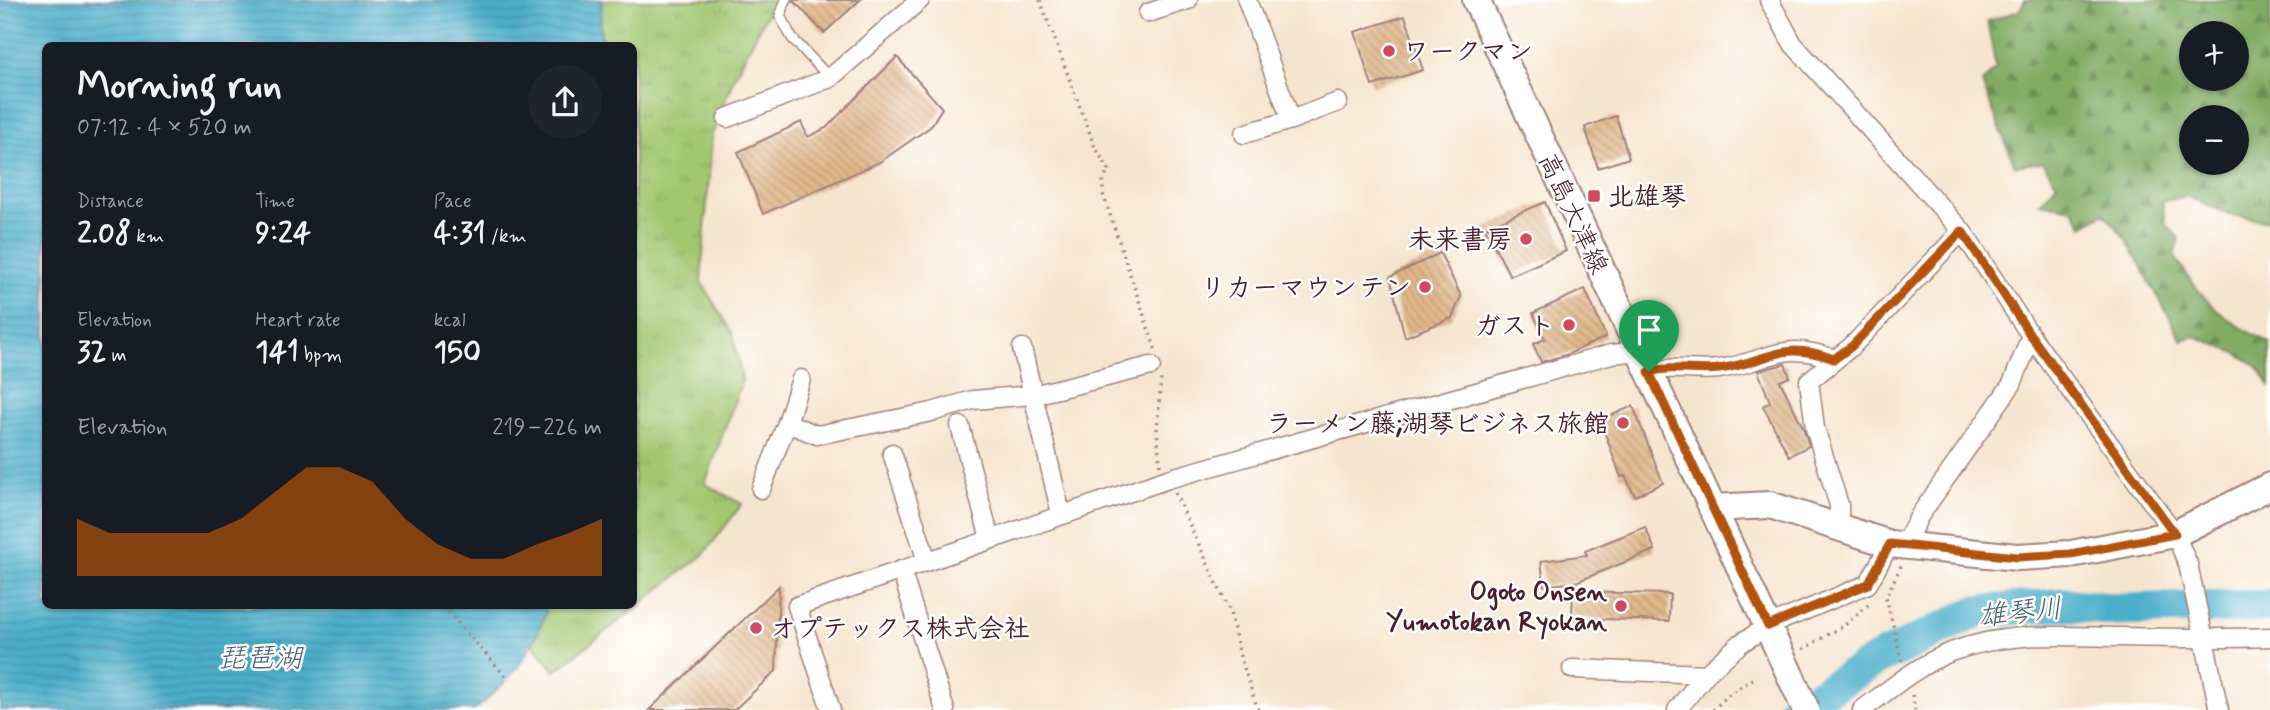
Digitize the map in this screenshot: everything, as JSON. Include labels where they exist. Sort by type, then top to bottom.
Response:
[{"type":"main road","name":"高島大津線","points":[[1476,0],[1805,710]]},
{"type":"main road","points":[[1712,508],[1770,505],[1898,549],[2017,557],[2071,554],[2175,534],[2270,486]]},
{"type":"street","points":[[727,118],[830,78],[920,0]]},
{"type":"street","points":[[1148,13],[1188,0]]},
{"type":"street","points":[[1247,0],[1292,120]]},
{"type":"street","points":[[1769,0],[1793,44],[1962,231],[2031,336],[2175,534],[2188,564],[2219,710]]},
{"type":"street","points":[[1244,134],[1292,120],[1338,102]]},
{"type":"street","points":[[1839,527],[1839,505],[1815,428],[1809,382],[1852,346],[1962,231]]},
{"type":"street","points":[[1677,710],[1706,674],[1741,643],[1768,626],[1868,584],[1898,549],[2012,384],[2031,336]]},
{"type":"street","points":[[1022,348],[1061,514]]},
{"type":"street","points":[[831,710],[797,606],[901,569],[1168,479],[1611,354],[1666,367],[1720,369],[1784,350],[1808,350],[1834,359]]},
{"type":"street","points":[[787,423],[817,435],[973,400],[1033,395],[1156,362]]},
{"type":"street","points":[[761,489],[801,379]]},
{"type":"street","points":[[960,426],[990,539]]},
{"type":"street","points":[[892,453],[927,561]]},
{"type":"street","points":[[901,569],[945,710]]},
{"type":"street","points":[[1862,710],[1907,676],[1939,658],[1992,639],[2036,635],[2270,636]]},
{"type":"street","points":[[1572,669],[1706,674]]},
{"type":"lane","points":[[786,0],[780,16],[792,38],[830,78]]},
{"type":"path","points":[[1040,0],[1094,145],[1110,170],[1103,180],[1103,194],[1162,389],[1157,429],[1159,463],[1226,602],[1258,710]]},
{"type":"path","points":[[1898,549],[1902,570],[1886,597],[1905,670]]},
{"type":"path","points":[[448,612],[509,680]]},
{"type":"path","points":[[1713,710],[1728,695],[1754,678]]},
{"type":"green space","points":[[602,0],[774,0],[734,77],[712,135],[701,282],[733,334],[742,380],[705,484],[742,504],[704,554],[637,607],[637,42],[602,42],[600,27]]},
{"type":"green space","points":[[2025,0],[2270,0],[2270,221],[2231,215],[2186,196],[2162,202],[2166,225],[2179,238],[2174,255],[2204,298],[2225,317],[2270,343],[2270,386],[2256,365],[2236,353],[2195,336],[2182,340],[2126,239],[2104,213],[2083,226],[2073,209],[2040,203],[2057,184],[2043,162],[2015,166],[1982,83],[1996,68],[1987,21],[2019,11]]},
{"type":"green space","points":[[545,609],[634,609],[555,671],[533,644]]},
{"type":"water","name":"琵琶湖","points":[[0,0],[602,0],[600,27],[602,42],[42,42],[42,609],[545,609],[546,613],[518,667],[475,710],[0,710]]},
{"type":"building","points":[[793,0],[860,0],[824,33]]},
{"type":"building","name":"ワークマン","points":[[1405,16],[1423,70],[1372,86],[1355,32]]},
{"type":"building","points":[[897,57],[942,108],[930,127],[880,162],[763,214],[738,152],[801,122],[808,137],[826,128]]},
{"type":"building","points":[[1616,116],[1629,158],[1598,168],[1585,127]]},
{"type":"building","name":"未来書房","points":[[1545,202],[1566,251],[1510,276],[1485,228]]},
{"type":"building","name":"リカーマウンテン","points":[[1440,253],[1461,296],[1452,318],[1405,337],[1390,277]]},
{"type":"building","name":"ガスト","points":[[1585,289],[1606,337],[1566,355],[1541,362],[1533,344],[1545,339],[1533,313]]},
{"type":"building","points":[[1785,364],[1790,377],[1780,381],[1803,427],[1809,446],[1789,456],[1763,406],[1770,402],[1758,371]]},
{"type":"building","points":[[1633,406],[1663,483],[1635,496],[1625,476],[1621,477],[1600,420]]},
{"type":"building","points":[[1645,527],[1655,550],[1576,582],[1544,586],[1541,561],[1587,555],[1585,551]]},
{"type":"building","name":"オプテックス株式会社","points":[[779,586],[776,671],[734,710],[649,710]]},
{"type":"building","name":"Ogoto Onsen Yumotokan Ryokan","points":[[1573,592],[1670,594],[1669,621],[1572,618]]},
{"type":"waterway","name":"雄琴川","points":[[1793,710],[1878,659],[1976,612],[2064,604],[2117,610],[2270,606]]},
{"type":"place","name":"ワークマン","points":[[1389,51]]},
{"type":"place","name":"北雄琴","points":[[1594,196]]},
{"type":"place","name":"未来書房","points":[[1526,239]]},
{"type":"place","name":"リカーマウンテン","points":[[1425,287]]},
{"type":"place","name":"ガスト","points":[[1569,325]]},
{"type":"place","name":"ラーメン藤;湖琴ビジネス旅館","points":[[1623,423]]},
{"type":"place","name":"Ogoto Onsen Yumotokan Ryokan","points":[[1621,606]]},
{"type":"place","name":"オプテックス株式会社","points":[[756,628]]},
{"type":"route","points":[[1962,231],[2031,336],[2175,534],[2071,554],[2017,557],[1905,543],[1890,544],[1868,584],[1768,626],[1649,372],[1666,367],[1720,369],[1784,350],[1808,350],[1834,359],[1852,346],[1962,231]]}]
